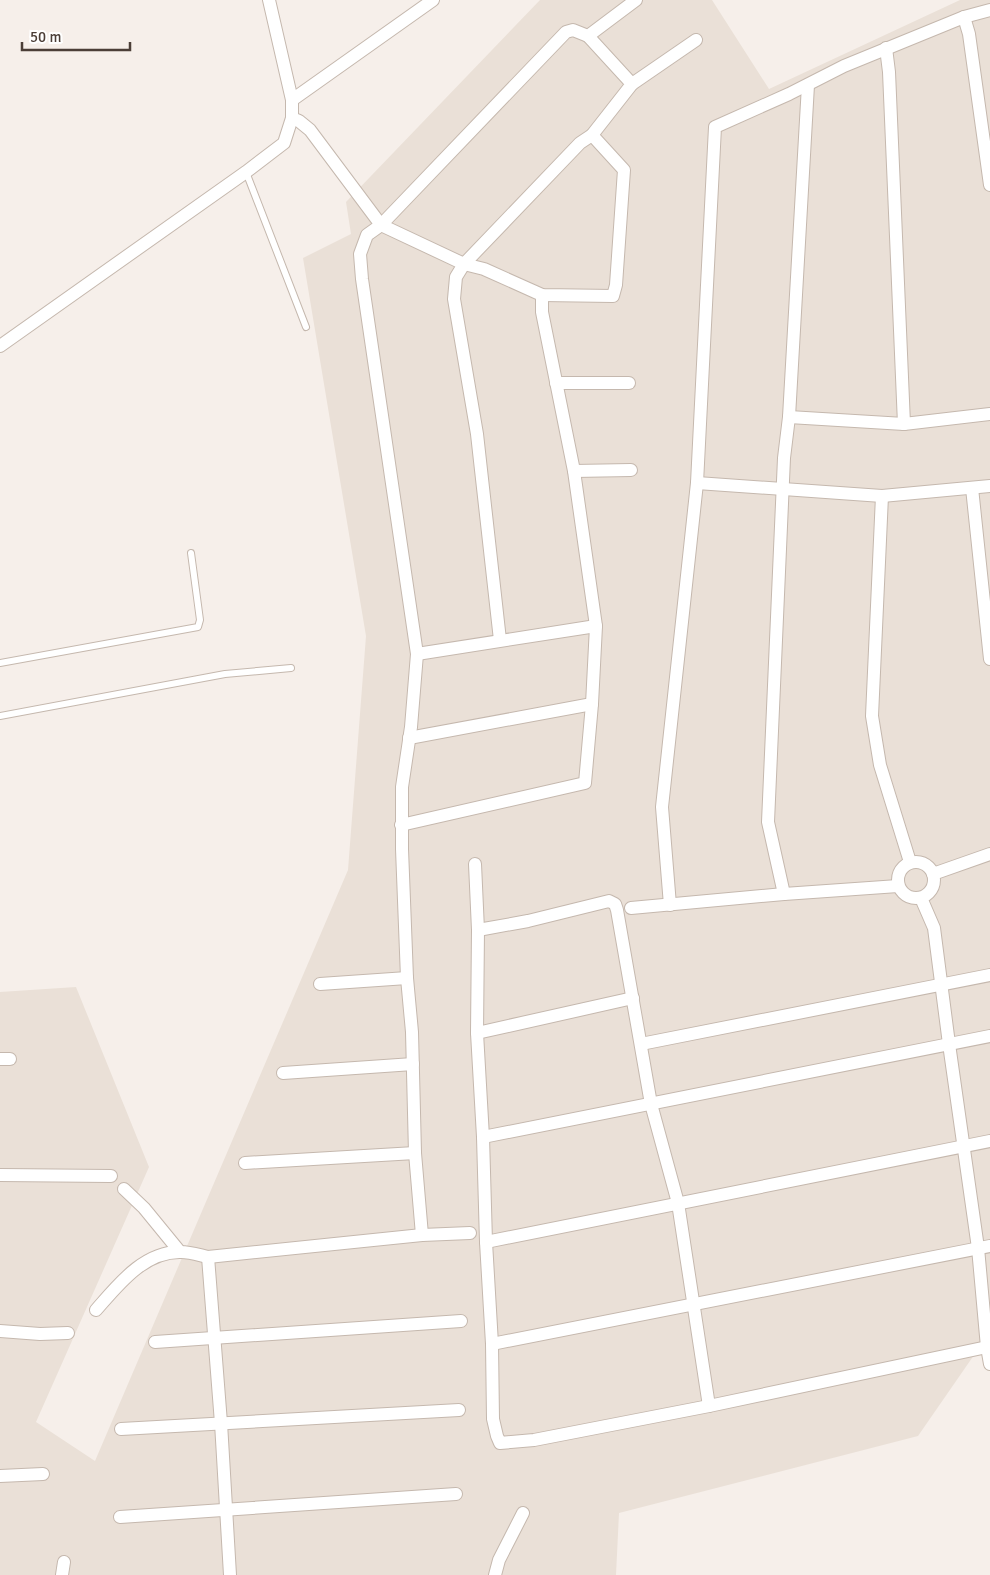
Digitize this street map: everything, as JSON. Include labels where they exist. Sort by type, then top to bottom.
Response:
[{"type":"street","points":[[0,346],[284,143],[292,118],[292,100],[269,0]]},
{"type":"street","points":[[292,100],[434,0]]},
{"type":"street","points":[[588,36],[636,0]]},
{"type":"street","points":[[670,905],[662,807],[697,483],[715,127],[886,48],[964,17],[990,10]]},
{"type":"street","points":[[964,17],[969,34],[990,185]]},
{"type":"street","points":[[422,1235],[415,1152],[412,1032],[407,978],[401,825],[402,787],[417,654],[362,279],[360,254],[366,235],[381,225],[566,32],[573,30],[588,36],[632,84]]},
{"type":"street","points":[[500,640],[477,434],[454,299],[456,277],[464,264],[580,143],[592,135],[632,84],[696,40]]},
{"type":"street","points":[[886,48],[889,72],[904,424]]},
{"type":"street","points":[[784,894],[768,822],[783,490],[808,84]]},
{"type":"street","points":[[292,118],[310,130],[381,225],[464,264],[484,269],[542,295],[613,296],[616,284],[624,170],[592,135]]},
{"type":"street","points":[[401,825],[585,784],[596,626],[574,471],[542,312],[542,295]]},
{"type":"street","points":[[556,383],[629,383]]},
{"type":"street","points":[[788,417],[904,424],[990,414]]},
{"type":"street","points":[[574,471],[632,470]]},
{"type":"street","points":[[697,483],[882,496],[990,486]]},
{"type":"street","points":[[972,488],[990,659]]},
{"type":"street","points":[[882,496],[872,716],[880,765],[910,862]]},
{"type":"street","points":[[417,654],[596,626]]},
{"type":"street","points":[[409,738],[592,704]]},
{"type":"street","points":[[933,874],[990,854]]},
{"type":"street","points":[[910,862],[924,864],[930,868],[933,874],[934,882],[932,889],[922,898],[907,897],[898,886],[899,872],[910,862]]},
{"type":"street","points":[[475,864],[478,930],[478,1032],[492,1344],[493,1419],[500,1443],[534,1440],[709,1406],[988,1347]]},
{"type":"street","points":[[630,908],[898,886]]},
{"type":"street","points":[[922,898],[934,928],[963,1146],[984,1247],[990,1364]]},
{"type":"street","points":[[478,930],[528,921],[609,901],[615,904],[651,1104],[678,1203],[709,1406]]},
{"type":"street","points":[[641,1044],[990,975]]},
{"type":"street","points":[[320,984],[407,978]]},
{"type":"street","points":[[478,1032],[633,998]]},
{"type":"street","points":[[483,1137],[990,1036]]},
{"type":"street","points":[[283,1073],[412,1064]]},
{"type":"street","points":[[486,1242],[990,1141]]},
{"type":"street","points":[[245,1163],[415,1152]]},
{"type":"street","points":[[0,1175],[111,1176]]},
{"type":"street","points":[[124,1188],[144,1208],[180,1252]]},
{"type":"street","points":[[96,1310],[125,1277],[151,1259],[180,1252],[208,1257],[422,1235],[470,1233]]},
{"type":"street","points":[[492,1344],[984,1247]]},
{"type":"street","points":[[208,1257],[221,1422],[230,1575]]},
{"type":"street","points":[[155,1342],[461,1322]]},
{"type":"street","points":[[0,1331],[40,1334],[68,1333]]},
{"type":"street","points":[[122,1429],[459,1410]]},
{"type":"street","points":[[0,1476],[43,1474]]},
{"type":"street","points":[[120,1517],[226,1508],[456,1494]]},
{"type":"street","points":[[495,1575],[499,1560],[523,1513]]},
{"type":"lane","points":[[246,172],[306,327]]},
{"type":"lane","points":[[0,663],[198,626],[200,620],[191,553]]},
{"type":"lane","points":[[0,716],[225,674],[291,668]]},
{"type":"shaded area","points":[[540,0],[712,0],[769,89],[960,0],[990,0],[990,1332],[918,1436],[619,1513],[616,1575],[0,1575],[0,992],[76,987],[149,1167],[36,1422],[95,1461],[348,870],[366,636],[303,258],[351,234],[346,202]]}]
